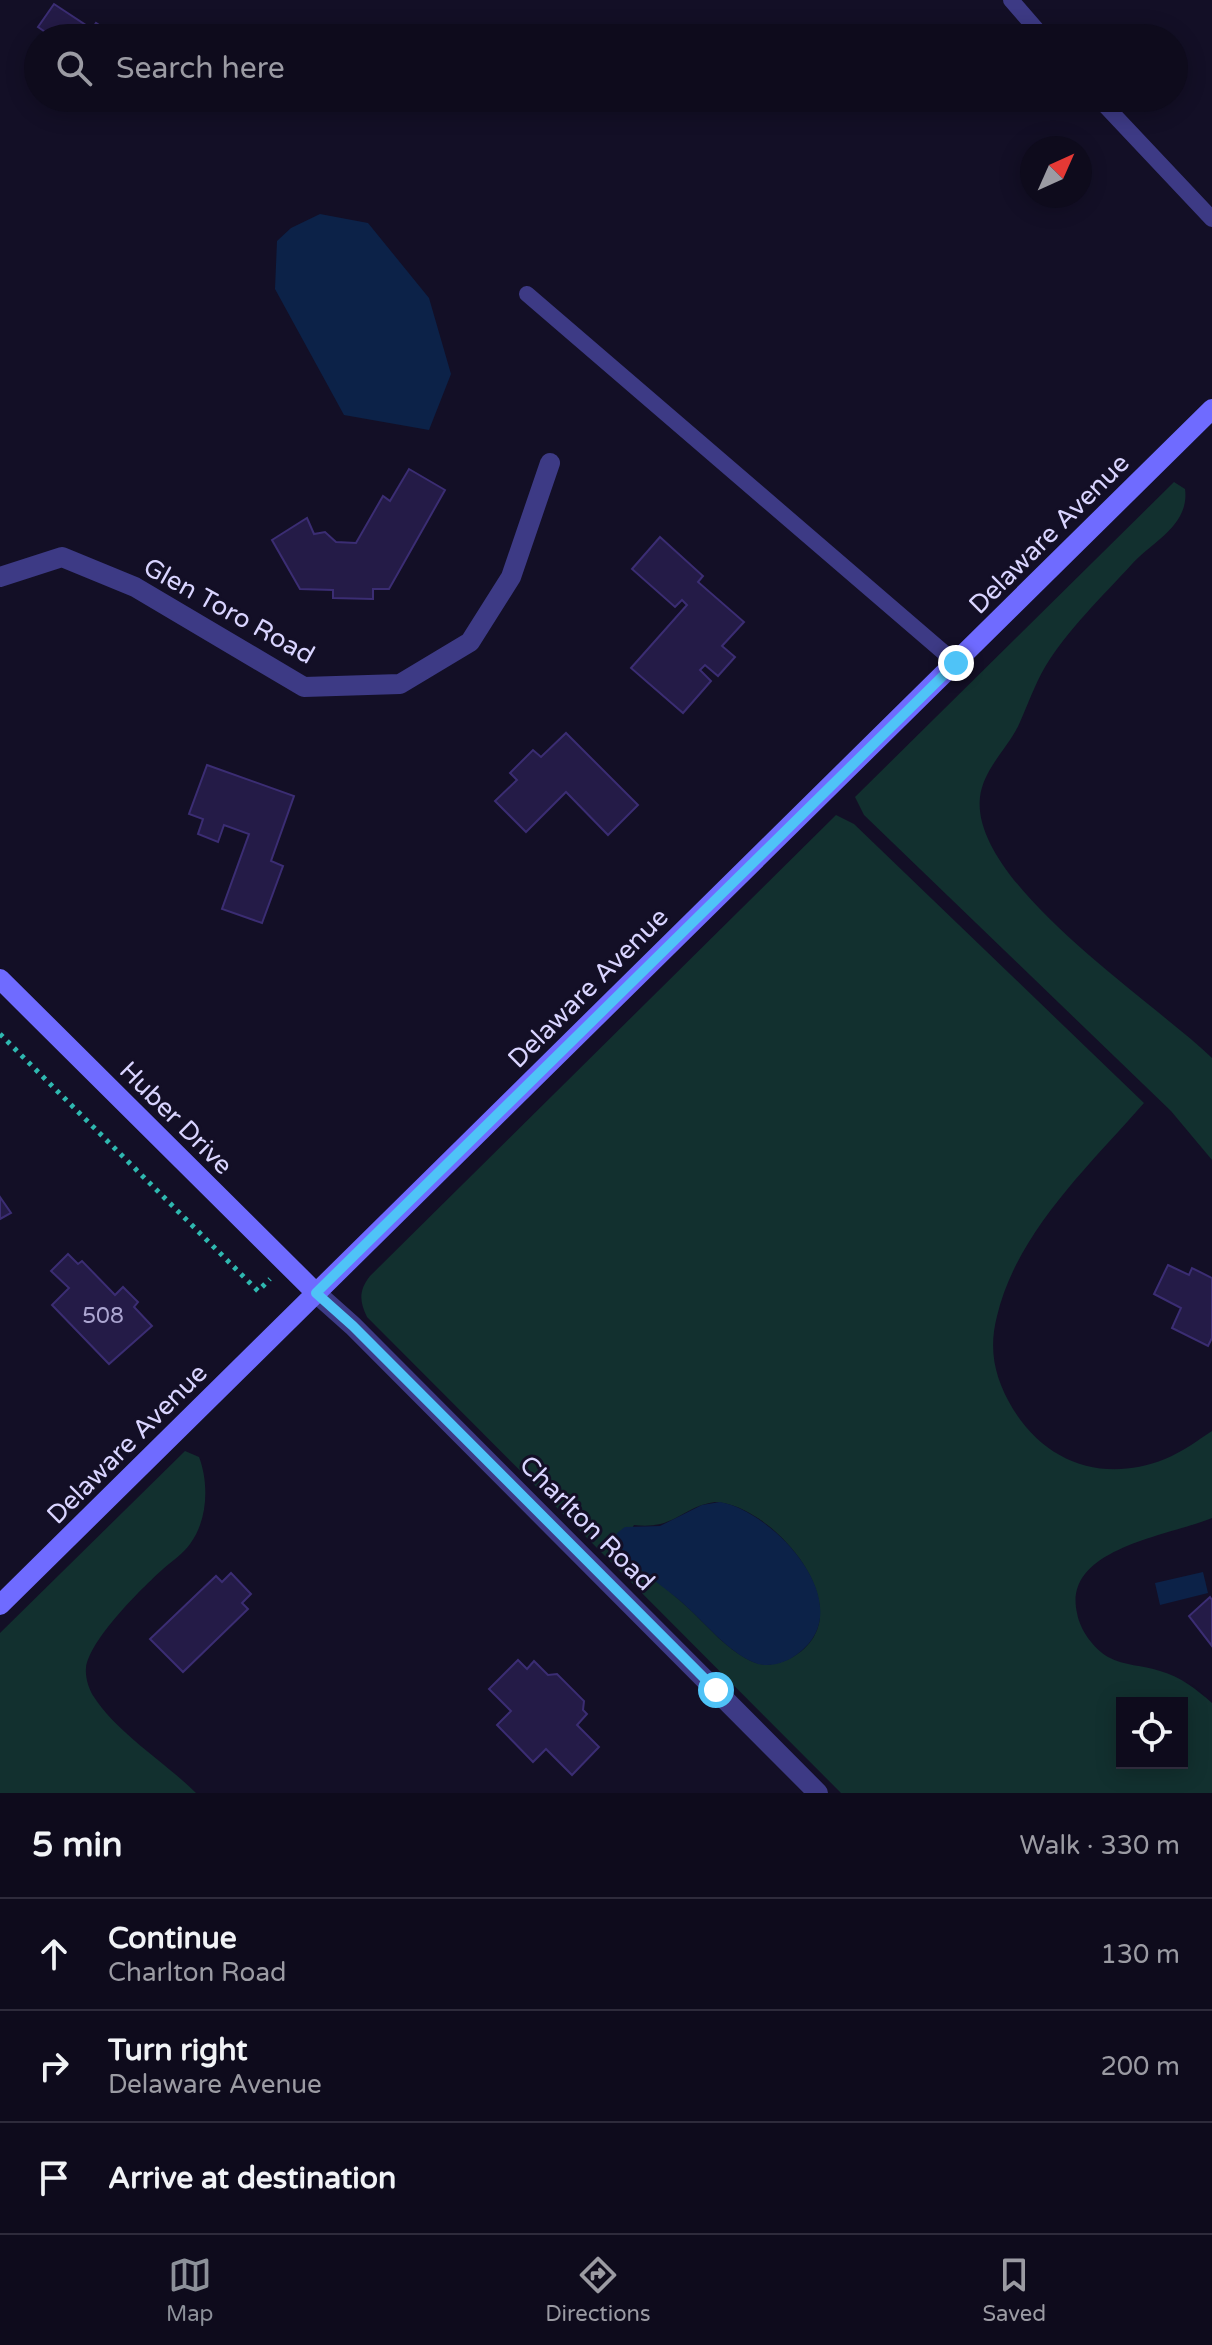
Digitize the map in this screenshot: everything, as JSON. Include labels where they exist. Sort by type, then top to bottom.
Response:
[{"type":"street","name":"Delaware Avenue","points":[[0,1605],[1212,409]]},
{"type":"street","name":"Glen Toro Road","points":[[0,577],[62,557],[135,587],[304,687],[400,684],[470,642],[511,577],[550,463]]},
{"type":"street","name":"Huber Drive","points":[[0,979],[316,1293]]},
{"type":"street","name":"Charlton Road","points":[[316,1293],[353,1326],[818,1793]]},
{"type":"lane","points":[[1011,0],[1032,24]]},
{"type":"lane","points":[[1111,112],[1212,219]]},
{"type":"lane","points":[[527,294],[956,663]]},
{"type":"path","points":[[0,1034],[258,1291],[285,1265]]},
{"type":"green space","points":[[1174,482],[1185,489],[1185,502],[1176,523],[1097,601],[1054,653],[1015,731],[986,776],[980,797],[985,831],[1004,866],[1033,902],[1110,973],[1212,1058],[1212,1160],[1171,1111],[864,815],[855,797]]},
{"type":"green space","points":[[836,815],[854,824],[1144,1103],[1057,1202],[1021,1256],[997,1316],[993,1353],[1002,1387],[1027,1428],[1060,1455],[1079,1464],[1121,1469],[1143,1466],[1171,1456],[1212,1431],[1212,1518],[1146,1539],[1102,1559],[1086,1573],[1077,1591],[1077,1613],[1088,1638],[1108,1657],[1175,1677],[1212,1703],[1212,1793],[841,1793],[367,1317],[361,1296],[370,1276]],"holes":[[[715,1502],[738,1508],[763,1521],[785,1541],[804,1565],[816,1591],[820,1616],[812,1639],[791,1658],[778,1663],[756,1663],[727,1645],[669,1591],[618,1552],[634,1525],[659,1524]]]},
{"type":"green space","points":[[185,1451],[199,1457],[204,1478],[205,1501],[196,1534],[185,1551],[142,1589],[106,1629],[90,1656],[86,1672],[90,1691],[103,1710],[196,1793],[0,1793],[0,1633]]},
{"type":"water","points":[[320,214],[368,223],[429,298],[451,374],[429,430],[344,415],[275,289],[277,241],[291,228]]},
{"type":"water","points":[[720,1502],[742,1510],[765,1524],[787,1543],[805,1566],[817,1590],[820,1615],[813,1638],[785,1661],[763,1665],[738,1654],[613,1544],[617,1533],[625,1527],[660,1526],[702,1505]]},
{"type":"water","points":[[1203,1572],[1208,1593],[1160,1605],[1155,1583]]},
{"type":"building","points":[[54,4],[84,24],[40,24]]},
{"type":"building","points":[[409,469],[445,490],[389,589],[373,589],[373,599],[333,598],[333,590],[300,589],[272,540],[307,518],[314,534],[325,532],[336,542],[356,543],[383,496],[390,501]]},
{"type":"building","points":[[660,537],[703,576],[698,582],[744,622],[722,646],[735,657],[718,676],[705,665],[700,670],[711,681],[683,713],[631,668],[687,605],[682,600],[675,607],[632,569]]},
{"type":"building","points":[[566,733],[638,805],[608,835],[566,792],[526,832],[495,801],[517,780],[510,773],[533,750],[541,757]]},
{"type":"building","points":[[207,765],[294,796],[271,861],[283,866],[262,923],[222,909],[249,834],[224,825],[218,842],[198,834],[203,819],[189,814]]},
{"type":"building","points":[[0,1197],[11,1213],[0,1219]]},
{"type":"building","points":[[68,1254],[78,1264],[82,1261],[115,1295],[123,1287],[138,1302],[134,1307],[152,1326],[109,1364],[52,1305],[69,1288],[51,1271]]},
{"type":"building","points":[[1168,1265],[1189,1275],[1192,1268],[1212,1278],[1212,1338],[1208,1346],[1172,1328],[1181,1308],[1154,1294]]},
{"type":"building","points":[[231,1573],[251,1594],[242,1603],[248,1609],[183,1672],[150,1639],[216,1576],[222,1582]]},
{"type":"building","points":[[1210,1597],[1212,1600],[1212,1646],[1189,1616]]},
{"type":"building","points":[[518,1660],[527,1669],[534,1661],[548,1675],[557,1674],[584,1701],[583,1710],[587,1714],[577,1725],[599,1747],[572,1775],[546,1749],[533,1762],[497,1725],[511,1711],[489,1689]]},
{"type":"route","points":[[716,1690],[353,1326],[316,1293],[956,663]]}]
